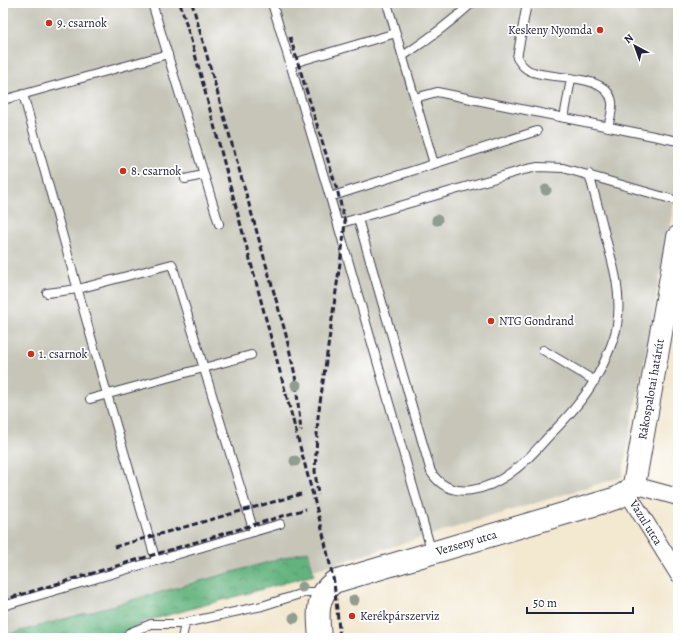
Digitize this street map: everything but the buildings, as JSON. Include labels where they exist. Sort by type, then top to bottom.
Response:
[{"type":"street","name":"Rákospalotai határút","points":[[631,488],[673,288],[678,237]]},
{"type":"street","name":"Vezseny utca","points":[[321,600],[334,582],[617,498],[631,488]]},
{"type":"street","points":[[631,488],[678,496]]},
{"type":"street","name":"Vazul utca","points":[[631,488],[678,574]]},
{"type":"street","points":[[320,638],[321,600]]},
{"type":"lane","points":[[152,3],[219,224]]},
{"type":"lane","points":[[272,3],[338,224],[432,553]]},
{"type":"lane","points":[[387,3],[434,164]]},
{"type":"lane","points":[[403,56],[440,31],[472,3]]},
{"type":"lane","points":[[527,3],[517,58],[524,67],[533,72],[593,82],[606,90],[611,97],[612,104],[608,127]]},
{"type":"lane","points":[[290,64],[396,33]]},
{"type":"lane","points":[[3,100],[168,54]]},
{"type":"lane","points":[[564,118],[571,79]]},
{"type":"lane","points":[[415,98],[437,92],[678,141]]},
{"type":"lane","points":[[23,94],[107,394],[156,561]]},
{"type":"lane","points":[[330,197],[537,131]]},
{"type":"lane","points":[[338,224],[523,170],[538,167],[563,168],[589,174],[678,201]]},
{"type":"lane","points":[[358,219],[431,472],[444,486],[456,491],[466,491],[500,480],[513,472],[561,424],[580,403],[595,381],[614,337],[619,308],[616,274],[589,174]]},
{"type":"lane","points":[[185,179],[203,175]]},
{"type":"lane","points":[[47,293],[78,289],[172,264],[254,532]]},
{"type":"lane","points":[[543,350],[595,381]]},
{"type":"lane","points":[[90,399],[251,355]]},
{"type":"lane","points":[[3,606],[280,524]]},
{"type":"lane","points":[[129,633],[151,624],[184,624],[262,606],[306,592],[321,600]]},
{"type":"lane","points":[[182,638],[184,624]]},
{"type":"shaded area","points":[[3,3],[678,3],[678,162],[675,198],[622,477],[331,565],[63,638],[3,638]]},
{"type":"green space","points":[[308,551],[314,575],[143,622],[137,627],[138,638],[3,638],[3,636]]},
{"type":"railway","points":[[180,3],[321,525],[334,582],[340,638]]},
{"type":"railway","points":[[192,3],[286,335],[295,375],[301,431]]},
{"type":"railway","points":[[290,37],[338,193],[345,222],[318,417],[315,471],[318,495]]},
{"type":"railway","points":[[114,547],[301,494]]},
{"type":"railway","points":[[3,600],[306,509]]},
{"type":"place","name":"9. csarnok","points":[[49,23]]},
{"type":"place","name":"Keskeny Nyomda","points":[[600,30]]},
{"type":"place","name":"8. csarnok","points":[[123,171]]},
{"type":"place","name":"NTG Gondrand","points":[[491,321]]},
{"type":"place","name":"1. csarnok","points":[[31,354]]},
{"type":"place","name":"Kerékpárszerviz","points":[[352,616]]}]
